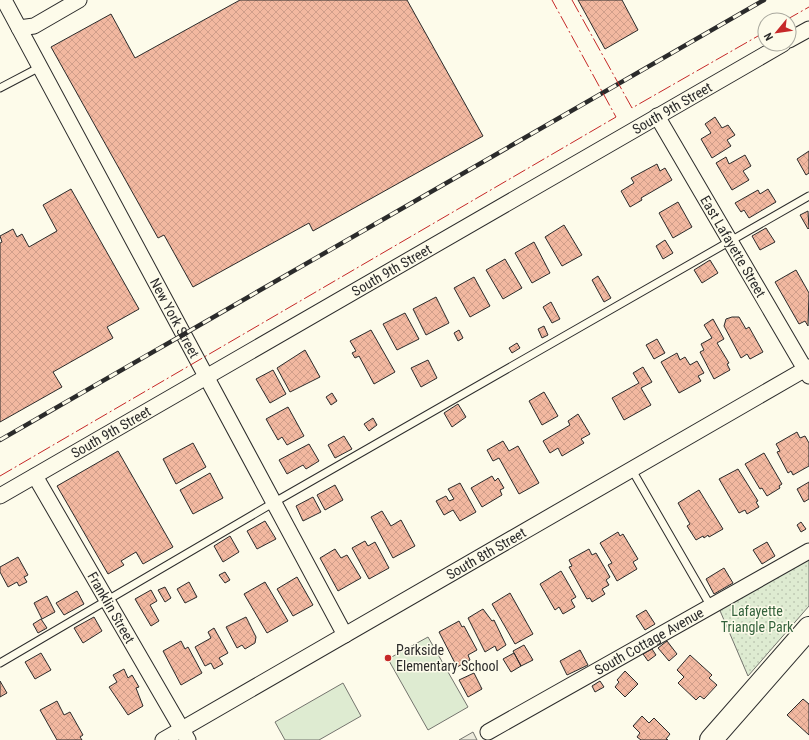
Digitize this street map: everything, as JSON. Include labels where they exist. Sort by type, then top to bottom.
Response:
[{"type":"main road","points":[[711,740],[809,628]]},
{"type":"street","name":"New York Street","points":[[4,0],[345,635]]},
{"type":"street","points":[[19,28],[34,26],[79,0]]},
{"type":"street","points":[[797,36],[809,29]]},
{"type":"street","name":"South 9th Street","points":[[0,496],[768,52]]},
{"type":"street","name":"East Lafayette Street","points":[[657,116],[808,371]]},
{"type":"street","name":"South 8th Street","points":[[163,740],[185,734],[345,635],[808,371]]},
{"type":"street","name":"Franklin Street","points":[[35,476],[185,734]]},
{"type":"street","name":"South Cottage Avenue","points":[[491,736],[710,606],[809,551]]},
{"type":"lane","points":[[0,88],[40,67]]},
{"type":"lane","points":[[0,663],[273,503],[809,196]]},
{"type":"lane","points":[[632,470],[710,606]]},
{"type":"green space","name":"Lafayette Triangle Park","points":[[809,556],[809,606],[748,676],[718,606]]},
{"type":"green space","points":[[428,637],[468,707],[428,730],[388,659]]},
{"type":"green space","points":[[343,683],[361,716],[319,740],[285,740],[275,722]]},
{"type":"shaded area","points":[[473,732],[477,740],[459,740]]},
{"type":"building","points":[[240,0],[407,0],[483,136],[313,231],[309,223],[193,287],[164,235],[158,238],[51,47],[111,14],[135,58]]},
{"type":"building","points":[[578,0],[622,0],[638,30],[605,49]]},
{"type":"building","points":[[715,117],[722,128],[728,125],[735,135],[727,140],[731,146],[712,158],[701,139],[711,133],[705,124]]},
{"type":"building","points":[[809,151],[809,173],[806,175],[797,159]]},
{"type":"building","points":[[745,155],[751,166],[743,171],[749,180],[732,190],[716,163],[726,157],[729,164]]},
{"type":"building","points":[[657,164],[660,171],[665,168],[672,180],[641,198],[642,200],[630,207],[621,191],[634,183],[631,178]]},
{"type":"building","points":[[71,189],[139,309],[107,327],[113,338],[53,372],[62,387],[0,422],[0,243],[2,242],[0,236],[13,229],[17,237],[22,234],[29,247],[57,231],[43,205]]},
{"type":"building","points":[[768,189],[776,202],[749,218],[744,210],[741,212],[735,203],[758,190],[760,194]]},
{"type":"building","points":[[678,202],[692,227],[673,238],[659,213]]},
{"type":"building","points":[[808,211],[809,228],[808,229],[800,215]]},
{"type":"building","points":[[564,225],[582,255],[562,266],[545,237]]},
{"type":"building","points":[[766,228],[775,242],[760,250],[752,236]]},
{"type":"building","points":[[665,240],[673,253],[663,259],[656,246]]},
{"type":"building","points":[[534,242],[550,273],[532,283],[515,253]]},
{"type":"building","points":[[505,259],[522,288],[503,299],[486,270]]},
{"type":"building","points":[[710,260],[718,273],[702,283],[694,270]]},
{"type":"building","points":[[796,270],[809,293],[808,326],[805,321],[799,324],[775,282]]},
{"type":"building","points":[[598,276],[611,298],[604,302],[592,280]]},
{"type":"building","points":[[474,277],[490,306],[470,317],[454,288]]},
{"type":"building","points":[[436,297],[449,323],[426,335],[413,309]]},
{"type":"building","points":[[551,302],[560,319],[552,323],[543,307]]},
{"type":"building","points":[[405,313],[419,339],[397,350],[383,324]]},
{"type":"building","points":[[739,317],[746,329],[749,327],[763,352],[750,359],[747,354],[741,358],[724,326],[726,319]]},
{"type":"building","points":[[713,319],[724,339],[717,343],[729,363],[727,364],[730,370],[714,379],[700,352],[704,350],[701,344],[712,338],[704,325]]},
{"type":"building","points":[[544,326],[548,335],[542,338],[538,329]]},
{"type":"building","points":[[371,330],[395,372],[374,384],[359,356],[355,358],[352,353],[356,351],[350,341]]},
{"type":"building","points":[[459,330],[463,338],[458,341],[454,333]]},
{"type":"building","points":[[657,339],[665,353],[654,359],[646,345]]},
{"type":"building","points":[[517,343],[520,348],[512,353],[509,348]]},
{"type":"building","points":[[305,350],[320,377],[290,392],[277,368]]},
{"type":"building","points":[[677,353],[680,360],[685,357],[690,365],[697,361],[704,373],[698,376],[701,381],[679,393],[661,362]]},
{"type":"building","points":[[428,360],[437,378],[421,387],[411,368]]},
{"type":"building","points":[[643,367],[652,382],[641,388],[651,405],[624,420],[612,398],[639,383],[633,373]]},
{"type":"building","points":[[273,370],[286,394],[270,403],[256,379]]},
{"type":"building","points":[[544,392],[558,416],[542,425],[529,401]]},
{"type":"building","points":[[332,393],[337,401],[331,405],[326,397]]},
{"type":"building","points":[[458,404],[466,417],[452,427],[444,413]]},
{"type":"building","points":[[288,407],[304,436],[287,445],[282,437],[278,440],[266,419]]},
{"type":"building","points":[[578,414],[590,434],[581,439],[584,443],[562,456],[558,448],[550,453],[543,441],[570,425],[568,421]]},
{"type":"building","points":[[373,418],[377,425],[369,431],[364,424]]},
{"type":"building","points":[[797,432],[800,438],[805,436],[809,443],[809,466],[793,475],[791,471],[788,473],[777,452],[780,451],[776,444]]},
{"type":"building","points":[[344,436],[352,449],[335,458],[328,445]]},
{"type":"building","points":[[503,441],[509,451],[518,446],[539,483],[519,494],[499,458],[493,461],[487,450]]},
{"type":"building","points":[[193,443],[206,467],[176,484],[163,459]]},
{"type":"building","points":[[309,444],[319,461],[306,469],[303,465],[287,474],[279,460]]},
{"type":"building","points":[[118,451],[173,547],[143,564],[136,552],[121,561],[124,565],[108,574],[57,486]]},
{"type":"building","points":[[764,453],[782,484],[779,486],[780,488],[767,496],[762,488],[760,489],[745,464]]},
{"type":"building","points":[[738,469],[758,501],[756,502],[759,507],[747,514],[745,510],[739,513],[719,479]]},
{"type":"building","points":[[210,473],[223,498],[193,514],[180,490]]},
{"type":"building","points":[[492,476],[495,481],[498,478],[504,488],[500,490],[502,495],[482,507],[471,488]]},
{"type":"building","points":[[809,482],[809,499],[804,502],[797,489]]},
{"type":"building","points":[[460,483],[476,512],[460,521],[453,510],[444,515],[436,501],[446,496],[449,501],[454,499],[448,489]]},
{"type":"building","points":[[335,485],[343,500],[325,510],[317,495]]},
{"type":"building","points":[[699,490],[723,529],[709,537],[708,535],[704,538],[703,536],[696,540],[687,526],[690,524],[678,503]]},
{"type":"building","points":[[313,497],[321,512],[303,521],[296,506]]},
{"type":"building","points":[[382,511],[391,526],[401,520],[415,546],[393,558],[371,517]]},
{"type":"building","points":[[265,521],[276,539],[257,549],[247,531]]},
{"type":"building","points":[[801,522],[806,529],[801,532],[797,525]]},
{"type":"building","points":[[618,532],[620,536],[623,534],[638,559],[633,562],[637,569],[617,581],[608,565],[612,563],[600,543]]},
{"type":"building","points":[[230,536],[239,552],[223,562],[214,546]]},
{"type":"building","points":[[365,541],[368,546],[375,542],[389,568],[369,579],[352,548]]},
{"type":"building","points":[[767,542],[775,556],[762,564],[753,550]]},
{"type":"building","points":[[335,549],[341,558],[347,555],[361,578],[338,591],[320,558]]},
{"type":"building","points":[[589,549],[592,555],[596,553],[610,577],[606,580],[609,585],[602,589],[605,594],[592,602],[590,598],[587,599],[569,567],[572,566],[569,560]]},
{"type":"building","points":[[18,557],[28,575],[24,577],[27,582],[19,586],[17,582],[8,587],[0,572],[0,567]]},
{"type":"building","points":[[724,568],[733,583],[714,594],[706,579]]},
{"type":"building","points":[[561,571],[576,597],[571,600],[575,607],[563,614],[559,607],[555,610],[540,584]]},
{"type":"building","points":[[225,572],[230,580],[225,583],[219,575]]},
{"type":"building","points":[[297,577],[313,605],[293,616],[277,589]]},
{"type":"building","points":[[189,582],[197,597],[185,603],[177,589]]},
{"type":"building","points":[[265,582],[288,621],[267,633],[244,594]]},
{"type":"building","points":[[165,587],[171,598],[165,602],[158,590]]},
{"type":"building","points":[[151,590],[157,601],[150,605],[159,621],[151,626],[135,599]]},
{"type":"building","points":[[77,591],[84,604],[64,615],[56,603]]},
{"type":"building","points":[[510,593],[533,634],[515,644],[492,604]]},
{"type":"building","points":[[47,596],[55,612],[42,619],[34,603]]},
{"type":"building","points":[[483,609],[492,621],[494,620],[506,645],[497,651],[495,646],[485,652],[468,618]]},
{"type":"building","points":[[646,610],[655,624],[645,630],[636,616]]},
{"type":"building","points":[[94,617],[102,631],[83,643],[74,628]]},
{"type":"building","points":[[246,617],[256,637],[255,643],[245,649],[242,645],[237,648],[226,627]]},
{"type":"building","points":[[41,619],[47,628],[38,633],[33,624]]},
{"type":"building","points":[[459,621],[462,627],[464,626],[477,650],[468,655],[470,660],[457,667],[439,632]]},
{"type":"building","points":[[214,628],[228,653],[219,658],[223,664],[214,669],[211,663],[205,666],[195,647],[211,638],[208,632]]},
{"type":"building","points":[[181,641],[185,649],[188,647],[202,673],[181,685],[163,651]]},
{"type":"building","points":[[667,641],[677,654],[669,661],[658,648]]},
{"type":"building","points":[[524,645],[533,660],[521,666],[513,651]]},
{"type":"building","points":[[652,649],[656,655],[648,661],[643,654]]},
{"type":"building","points":[[580,650],[588,665],[567,675],[560,661]]},
{"type":"building","points":[[41,653],[51,670],[35,679],[25,662]]},
{"type":"building","points":[[514,653],[521,666],[511,672],[503,659]]},
{"type":"building","points":[[690,655],[712,675],[709,678],[717,685],[704,699],[700,696],[696,700],[678,683],[684,677],[677,670]]},
{"type":"building","points":[[124,669],[128,678],[132,675],[139,687],[136,688],[143,706],[128,715],[109,687],[117,682],[113,675]]},
{"type":"building","points":[[625,671],[638,684],[625,697],[615,687],[619,682],[617,680]]},
{"type":"building","points":[[474,673],[482,689],[468,697],[459,680]]},
{"type":"building","points":[[0,681],[7,693],[0,697]]},
{"type":"building","points":[[600,681],[604,687],[595,692],[592,686]]},
{"type":"building","points":[[803,699],[809,704],[809,735],[787,715]]},
{"type":"building","points":[[57,701],[64,715],[70,712],[83,735],[80,737],[82,740],[57,740],[40,710]]},
{"type":"building","points":[[642,716],[649,723],[654,718],[670,734],[666,739],[668,740],[641,740],[637,737],[640,733],[633,726]]},
{"type":"railway","points":[[0,440],[764,0]]},
{"type":"power","points":[[0,476],[616,117],[552,0]]},
{"type":"power","points":[[572,0],[632,108],[757,37]]},
{"type":"power","points":[[797,14],[809,7]]},
{"type":"place","name":"Parkside Elementary School","points":[[388,658]]}]
